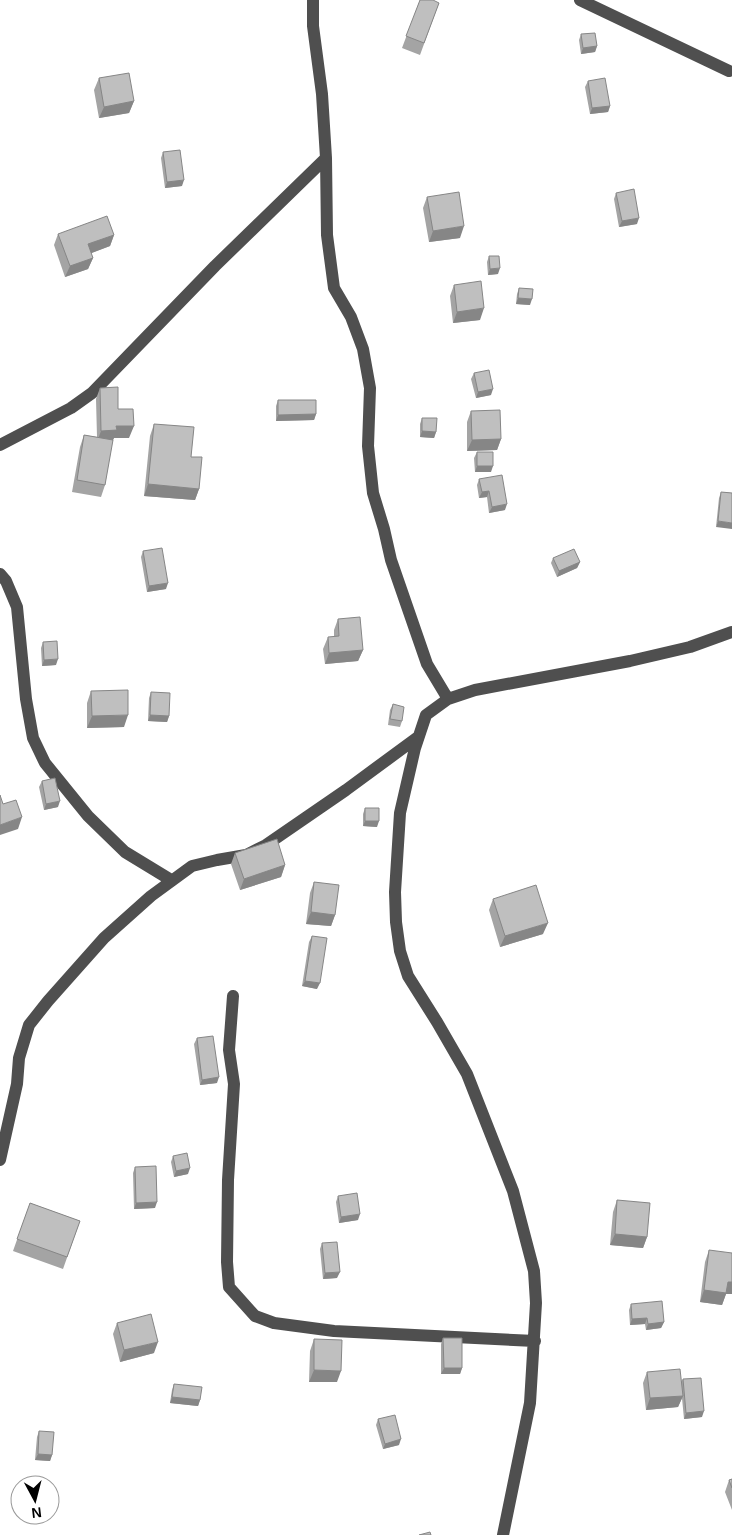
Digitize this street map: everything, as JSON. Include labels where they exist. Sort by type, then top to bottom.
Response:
[{"type":"street","points":[[313,0],[313,26],[322,94],[328,235],[334,288],[351,317],[363,349],[370,388],[368,446],[373,493],[384,528],[391,560],[428,664],[448,699]]},
{"type":"street","points":[[580,0],[729,71]]},
{"type":"street","points":[[0,445],[71,408],[92,393],[215,266],[326,158]]},
{"type":"street","points":[[0,574],[6,580],[16,607],[26,699],[33,738],[45,763],[88,816],[125,852],[171,880]]},
{"type":"street","points":[[503,1535],[530,1403],[535,1341],[536,1303],[534,1272],[513,1191],[467,1074],[408,976],[400,951],[396,922],[395,892],[400,813],[418,737],[426,716],[448,699],[475,690],[630,661],[690,647],[732,632]]},
{"type":"street","points":[[0,1160],[17,1084],[19,1058],[29,1025],[48,1000],[104,938],[171,880],[192,866],[246,856],[266,845],[346,790],[418,737]]},
{"type":"street","points":[[233,996],[229,1050],[234,1084],[228,1180],[229,1287],[256,1316],[274,1323],[334,1331],[535,1341]]},
{"type":"building","points":[[420,0],[433,0],[439,3],[424,43],[406,36]]},
{"type":"building","points":[[595,33],[597,46],[583,48],[581,34]]},
{"type":"building","points":[[129,73],[134,101],[104,107],[99,78]]},
{"type":"building","points":[[605,78],[610,106],[592,108],[588,81]]},
{"type":"building","points":[[180,150],[184,180],[167,182],[163,152]]},
{"type":"building","points":[[634,189],[639,218],[622,221],[616,193]]},
{"type":"building","points":[[459,192],[464,226],[433,231],[427,197]]},
{"type":"building","points":[[107,216],[114,235],[88,244],[93,258],[70,266],[58,234]]},
{"type":"building","points":[[489,256],[499,256],[500,268],[490,269]]},
{"type":"building","points":[[481,281],[484,308],[457,312],[454,285]]},
{"type":"building","points":[[519,288],[533,289],[532,299],[518,298]]},
{"type":"building","points":[[489,370],[493,389],[478,392],[474,373]]},
{"type":"building","points":[[118,387],[118,409],[133,409],[134,426],[116,426],[117,430],[101,431],[100,388]]},
{"type":"building","points":[[278,400],[316,400],[316,414],[278,415]]},
{"type":"building","points":[[500,410],[501,439],[472,440],[471,411]]},
{"type":"building","points":[[422,418],[437,418],[436,432],[422,431]]},
{"type":"building","points":[[154,424],[194,427],[191,457],[202,457],[199,489],[148,484]]},
{"type":"building","points":[[84,435],[113,440],[105,485],[77,480]]},
{"type":"building","points":[[477,452],[493,452],[493,466],[477,466]]},
{"type":"building","points":[[502,475],[507,504],[492,507],[489,491],[482,492],[479,479]]},
{"type":"building","points":[[721,492],[732,493],[732,523],[718,521]]},
{"type":"building","points":[[162,548],[168,583],[149,586],[143,551]]},
{"type":"building","points":[[574,549],[580,562],[559,571],[553,558]]},
{"type":"building","points":[[360,617],[363,650],[329,653],[328,637],[339,636],[338,619]]},
{"type":"building","points":[[57,641],[58,659],[44,660],[43,642]]},
{"type":"building","points":[[128,690],[128,715],[92,716],[91,691]]},
{"type":"building","points":[[151,692],[170,693],[169,716],[150,715]]},
{"type":"building","points":[[393,704],[404,707],[402,721],[390,719]]},
{"type":"building","points":[[55,778],[60,801],[46,804],[42,781]]},
{"type":"building","points":[[0,795],[3,804],[16,800],[22,817],[0,825]]},
{"type":"building","points":[[365,808],[379,808],[379,821],[365,821]]},
{"type":"building","points":[[277,839],[285,865],[244,879],[235,853]]},
{"type":"building","points":[[314,882],[339,885],[335,915],[311,912]]},
{"type":"building","points":[[536,885],[548,923],[505,936],[493,899]]},
{"type":"building","points":[[312,936],[327,938],[320,983],[305,981]]},
{"type":"building","points":[[213,1036],[219,1077],[202,1080],[197,1038]]},
{"type":"building","points":[[187,1153],[190,1168],[176,1171],[173,1156]]},
{"type":"building","points":[[156,1166],[157,1202],[136,1203],[135,1167]]},
{"type":"building","points":[[357,1193],[360,1214],[341,1217],[338,1196]]},
{"type":"building","points":[[617,1200],[650,1203],[647,1237],[615,1234]]},
{"type":"building","points":[[30,1203],[80,1221],[67,1257],[17,1239]]},
{"type":"building","points":[[337,1242],[340,1272],[325,1273],[322,1243]]},
{"type":"building","points":[[709,1250],[732,1253],[732,1282],[728,1282],[726,1293],[704,1290]]},
{"type":"building","points":[[662,1301],[664,1322],[648,1324],[647,1318],[632,1319],[631,1304]]},
{"type":"building","points":[[151,1314],[158,1342],[124,1350],[117,1323]]},
{"type":"building","points":[[443,1338],[462,1338],[462,1368],[444,1368]]},
{"type":"building","points":[[314,1339],[342,1340],[341,1371],[314,1370]]},
{"type":"building","points":[[680,1369],[683,1396],[650,1398],[647,1372]]},
{"type":"building","points":[[701,1378],[704,1411],[686,1413],[683,1379]]},
{"type":"building","points":[[174,1384],[202,1387],[200,1400],[172,1397]]},
{"type":"building","points":[[395,1415],[401,1439],[385,1444],[378,1419]]},
{"type":"building","points":[[39,1431],[54,1432],[52,1455],[38,1454]]},
{"type":"building","points":[[430,1532],[431,1535],[419,1535]]}]
